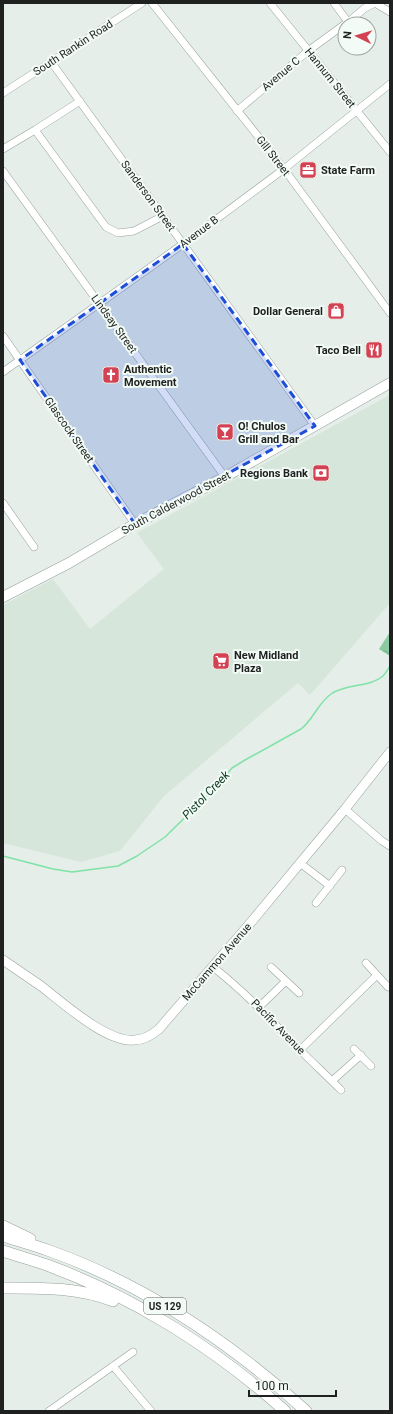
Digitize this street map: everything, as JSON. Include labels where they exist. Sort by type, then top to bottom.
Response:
[{"type":"highway","points":[[3,1226],[29,1238],[49,1250]]},
{"type":"highway","name":"US 129","points":[[3,1236],[49,1250],[116,1280],[161,1303],[189,1320],[238,1354],[286,1392],[306,1411]]},
{"type":"highway","name":"US 129","points":[[3,1251],[47,1265],[87,1282],[152,1314],[228,1365],[266,1394],[285,1411]]},
{"type":"highway","points":[[3,1288],[38,1288],[77,1291],[111,1300],[135,1310],[152,1314]]},
{"type":"main road","name":"South Calderwood Street","points":[[3,597],[69,563],[136,524],[225,477],[390,383]]},
{"type":"street","name":"South Rankin Road","points":[[3,93],[52,63],[142,3]]},
{"type":"street","name":"Gill Street","points":[[152,3],[284,169],[390,313]]},
{"type":"street","name":"Hannum Street","points":[[270,3],[390,152]]},
{"type":"street","points":[[334,3],[341,16]]},
{"type":"street","name":"Avenue C","points":[[356,16],[365,8],[375,3]]},
{"type":"street","points":[[375,3],[390,12]]},
{"type":"street","name":"Avenue C","points":[[237,111],[308,52],[337,31]]},
{"type":"street","name":"Sanderson Street","points":[[52,63],[315,426]]},
{"type":"street","name":"Avenue B","points":[[3,372],[100,304],[284,169],[390,84]]},
{"type":"street","points":[[3,148],[35,130],[80,101]]},
{"type":"street","points":[[35,130],[106,228],[118,234],[134,231],[163,216]]},
{"type":"street","name":"Lindsay Street","points":[[3,171],[225,477]]},
{"type":"street","name":"Glascock Street","points":[[3,336],[136,524]]},
{"type":"street","points":[[3,503],[34,547]]},
{"type":"street","name":"McCammon Avenue","points":[[3,960],[81,1017],[118,1038],[134,1041],[149,1036],[159,1029],[213,967],[345,809],[390,752]]},
{"type":"street","points":[[345,809],[382,841],[390,846]]},
{"type":"street","points":[[300,863],[330,886]]},
{"type":"street","points":[[316,903],[342,870]]},
{"type":"street","points":[[366,963],[388,986]]},
{"type":"street","name":"Pacific Avenue","points":[[213,967],[259,1007],[341,1090]]},
{"type":"street","points":[[271,967],[299,993]]},
{"type":"street","points":[[300,1050],[377,975]]},
{"type":"street","points":[[259,1007],[286,981]]},
{"type":"street","points":[[354,1048],[371,1066]]},
{"type":"street","points":[[332,1081],[361,1055]]},
{"type":"street","points":[[49,1411],[133,1352]]},
{"type":"street","points":[[113,1366],[151,1411]]},
{"type":"highlighted area","points":[[183,244],[315,426],[135,524],[20,360]]},
{"type":"shaded area","points":[[390,395],[390,603],[310,695],[298,683],[164,796],[120,851],[81,862],[3,843],[3,605],[53,579],[90,629],[164,569],[137,533]]},
{"type":"green space","points":[[390,632],[390,656],[379,649]]},
{"type":"waterway","name":"Pistol Creek","points":[[3,856],[53,869],[72,872],[118,866],[137,856],[165,837],[216,787],[232,768],[301,729],[331,694],[343,688],[377,680],[384,675],[390,666]]},
{"type":"place","name":"State Farm","points":[[308,170]]},
{"type":"place","name":"Dollar General","points":[[336,311]]},
{"type":"place","name":"Taco Bell","points":[[374,350]]},
{"type":"place","name":"Authentic Movement","points":[[111,375]]},
{"type":"place","name":"O! Chulos Grill and Bar","points":[[225,432]]},
{"type":"place","name":"Regions Bank","points":[[321,473]]},
{"type":"place","name":"New Midland Plaza","points":[[221,661]]}]
